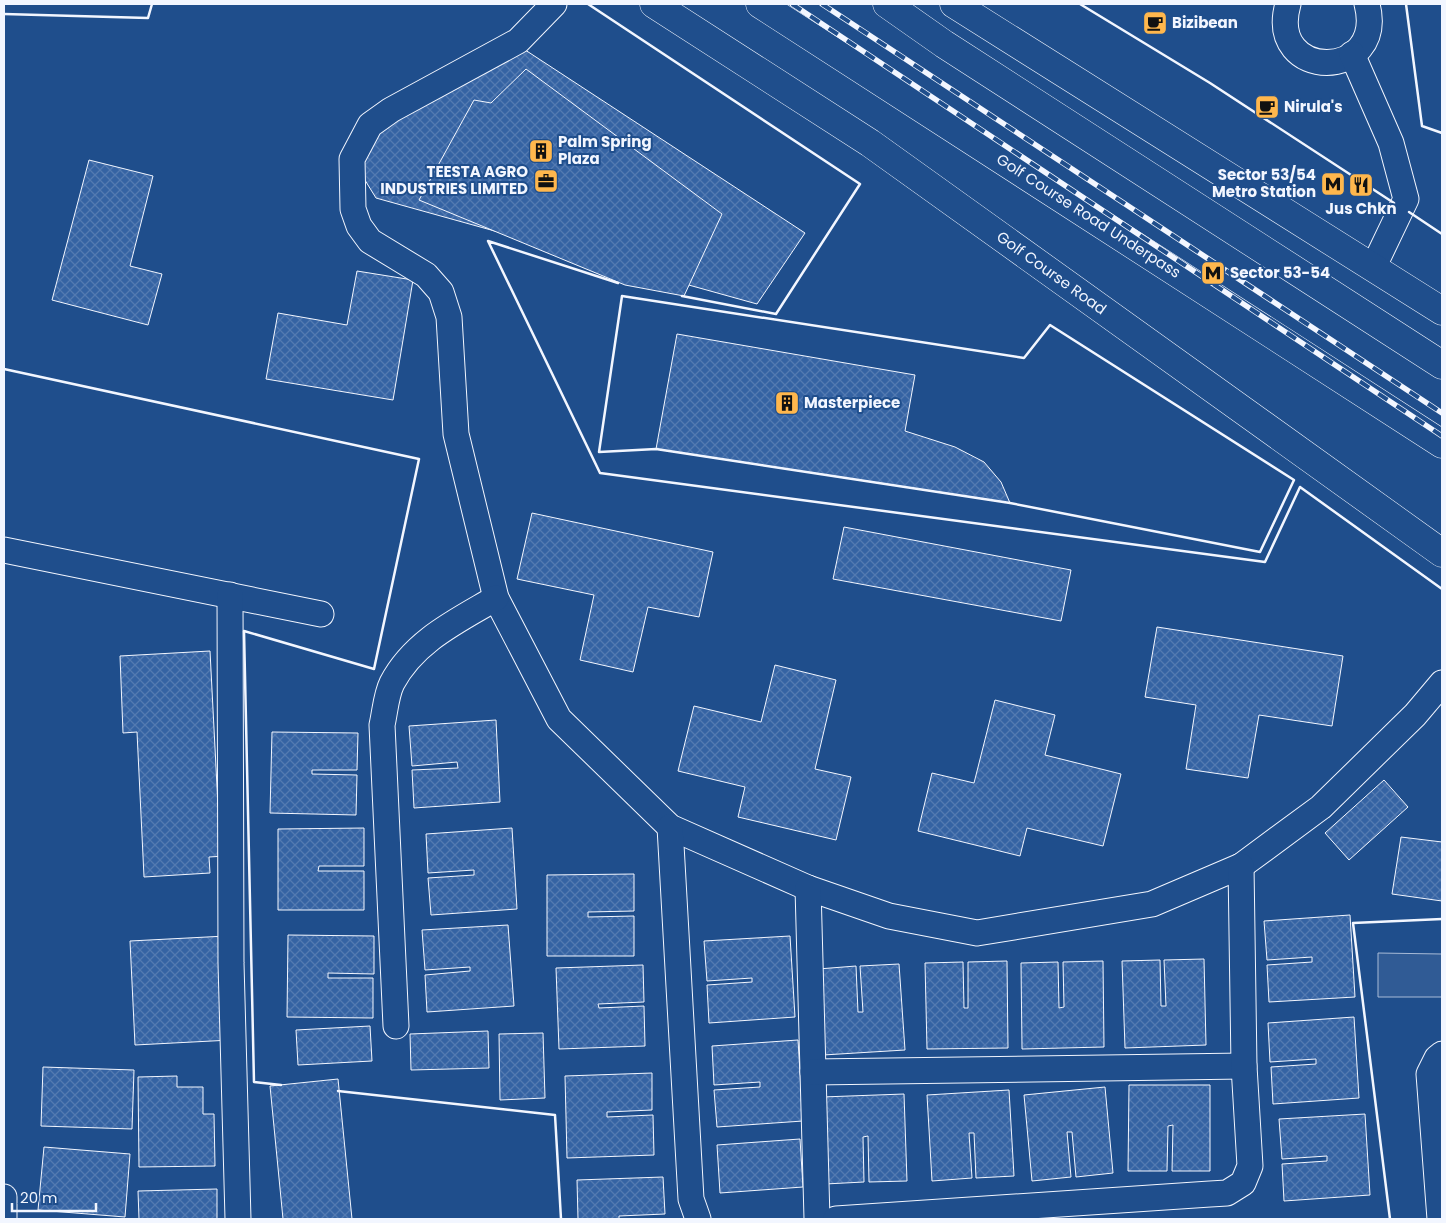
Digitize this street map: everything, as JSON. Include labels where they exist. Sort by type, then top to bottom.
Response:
[{"type":"street","points":[[554,4],[518,41],[391,110],[370,125],[352,158],[353,209],[359,226],[370,241],[426,275],[442,292],[449,317],[456,434],[496,598],[558,719],[670,827],[808,888],[889,916],[977,933],[1152,904],[1241,866],[1321,807],[1416,714],[1442,682]]},
{"type":"street","name":"Golf Course Road","points":[[654,4],[870,144],[1442,553]]},
{"type":"street","name":"Golf Course Road Underpass","points":[[760,4],[1442,444]]},
{"type":"street","points":[[887,4],[953,49],[1442,365]]},
{"type":"street","points":[[1288,4],[1284,16],[1285,30],[1290,43],[1300,54],[1312,61],[1326,64],[1341,62],[1363,45],[1369,32],[1371,18],[1367,4]]},
{"type":"street","points":[[964,7],[1442,311]]},
{"type":"street","points":[[1352,54],[1391,144],[1406,199],[1373,268]]},
{"type":"street","points":[[4,550],[320,614]]},
{"type":"street","points":[[230,595],[231,963],[238,1219]]},
{"type":"street","points":[[396,1026],[382,725],[391,684],[410,656],[432,637],[496,598]]},
{"type":"street","points":[[670,827],[691,1199],[698,1219]]},
{"type":"street","points":[[836,1219],[1226,1192],[1243,1183],[1250,1166],[1244,1066],[1241,866]]},
{"type":"street","points":[[808,888],[817,1219]]},
{"type":"street","points":[[1440,1219],[1429,1074],[1437,1058],[1442,1054]]},
{"type":"street","points":[[813,1072],[1244,1066]]},
{"type":"street","points":[[4,1197],[4,1219]]},
{"type":"shaded area","points":[[1378,953],[1442,954],[1442,997],[1378,997]]},
{"type":"building","name":"TEESTA AGRO INDUSTRIES LIMITED","points":[[513,42],[805,233],[757,304],[376,198],[355,164],[371,126]]},
{"type":"building","name":"Palm Spring Plaza","points":[[526,69],[722,214],[684,296],[625,285],[419,200],[474,100],[491,103]]},
{"type":"building","points":[[89,160],[153,176],[130,266],[162,274],[148,325],[52,300]]},
{"type":"building","points":[[357,271],[413,280],[393,400],[266,379],[278,313],[347,325]]},
{"type":"building","name":"Masterpiece","points":[[677,334],[915,375],[905,431],[955,447],[984,462],[1001,482],[1010,503],[656,449]]},
{"type":"building","points":[[532,513],[713,552],[699,617],[648,607],[633,672],[580,660],[594,595],[517,579]]},
{"type":"building","points":[[844,527],[1071,570],[1061,621],[833,579]]},
{"type":"building","points":[[1157,627],[1343,656],[1332,726],[1259,715],[1248,778],[1186,769],[1196,705],[1145,697]]},
{"type":"building","points":[[210,651],[218,806],[224,806],[226,856],[209,857],[210,873],[144,877],[137,732],[123,733],[120,656]]},
{"type":"building","points":[[775,665],[836,680],[815,769],[851,777],[836,840],[738,817],[745,787],[678,771],[694,706],[761,722]]},
{"type":"building","points":[[995,700],[1055,715],[1045,755],[1121,774],[1103,846],[1027,828],[1020,856],[918,831],[932,773],[974,783]]},
{"type":"building","points":[[496,720],[500,802],[414,808],[412,770],[458,768],[457,762],[412,766],[409,726]]},
{"type":"building","points":[[272,732],[358,733],[357,770],[312,770],[312,774],[357,775],[356,815],[270,813]]},
{"type":"building","points":[[1384,780],[1408,807],[1349,860],[1325,833]]},
{"type":"building","points":[[364,828],[364,866],[319,866],[318,871],[364,871],[364,910],[278,910],[278,829]]},
{"type":"building","points":[[512,828],[517,909],[431,915],[428,878],[474,875],[474,870],[428,873],[426,834]]},
{"type":"building","points":[[1401,837],[1442,842],[1442,901],[1392,894]]},
{"type":"building","points":[[634,874],[634,911],[588,912],[588,917],[634,916],[634,956],[547,956],[547,875]]},
{"type":"building","points":[[1350,915],[1355,997],[1269,1002],[1267,965],[1312,962],[1312,957],[1267,960],[1264,921]]},
{"type":"building","points":[[508,925],[514,1006],[427,1012],[425,975],[470,971],[470,967],[425,970],[422,930]]},
{"type":"building","points":[[288,935],[374,936],[374,974],[328,973],[328,978],[373,978],[373,1018],[287,1017]]},
{"type":"building","points":[[226,936],[231,1040],[135,1045],[130,941]]},
{"type":"building","points":[[790,936],[795,1017],[709,1023],[707,985],[752,982],[752,978],[707,981],[704,941]]},
{"type":"building","points":[[1204,959],[1206,1045],[1125,1048],[1122,961],[1160,960],[1161,1006],[1166,1006],[1164,960]]},
{"type":"building","points":[[1007,961],[1008,1048],[927,1049],[925,963],[963,962],[964,1008],[968,1008],[968,962]]},
{"type":"building","points":[[1103,961],[1104,1047],[1022,1049],[1021,963],[1058,962],[1059,1008],[1064,1007],[1063,962]]},
{"type":"building","points":[[899,964],[905,1050],[823,1055],[818,969],[856,966],[858,1012],[863,1012],[860,966]]},
{"type":"building","points":[[643,965],[644,1002],[598,1004],[599,1008],[644,1006],[645,1046],[559,1049],[556,968]]},
{"type":"building","points":[[1354,1017],[1359,1098],[1273,1104],[1271,1067],[1316,1064],[1316,1059],[1270,1062],[1268,1023]]},
{"type":"building","points":[[370,1026],[372,1061],[298,1065],[296,1030]]},
{"type":"building","points":[[488,1031],[489,1068],[411,1070],[410,1034]]},
{"type":"building","points":[[543,1033],[545,1098],[500,1100],[499,1034]]},
{"type":"building","points":[[798,1040],[803,1121],[717,1127],[714,1090],[760,1087],[760,1082],[714,1085],[712,1046]]},
{"type":"building","points":[[43,1067],[134,1070],[132,1129],[41,1126]]},
{"type":"building","points":[[652,1073],[652,1110],[607,1112],[607,1117],[653,1115],[654,1155],[567,1158],[565,1076]]},
{"type":"building","points":[[177,1076],[177,1087],[203,1087],[203,1114],[214,1114],[215,1166],[139,1167],[138,1077]]},
{"type":"building","points":[[338,1079],[352,1219],[283,1219],[270,1086]]},
{"type":"building","points":[[1129,1085],[1210,1085],[1210,1171],[1172,1171],[1173,1125],[1168,1126],[1167,1171],[1128,1171]]},
{"type":"building","points":[[1105,1087],[1113,1173],[1076,1177],[1072,1132],[1067,1132],[1071,1177],[1032,1181],[1024,1095]]},
{"type":"building","points":[[1009,1090],[1014,1176],[976,1178],[974,1133],[969,1133],[972,1178],[932,1181],[927,1095]]},
{"type":"building","points":[[904,1094],[907,1181],[869,1182],[868,1136],[863,1137],[864,1182],[825,1184],[822,1097]]},
{"type":"building","points":[[1365,1114],[1370,1195],[1284,1201],[1282,1164],[1327,1161],[1327,1156],[1282,1159],[1279,1119]]},
{"type":"building","points":[[800,1139],[803,1187],[720,1193],[717,1145]]},
{"type":"building","points":[[44,1147],[130,1154],[125,1217],[38,1210]]},
{"type":"building","points":[[663,1177],[665,1214],[619,1216],[619,1219],[578,1219],[577,1180]]},
{"type":"building","points":[[217,1189],[217,1219],[139,1219],[138,1191]]},
{"type":"railway","points":[[792,4],[1442,436]]},
{"type":"railway","points":[[822,4],[1442,413]]},
{"type":"wall","points":[[4,14],[148,18],[152,4]]},
{"type":"wall","points":[[588,4],[860,184],[776,314],[682,296]]},
{"type":"wall","points":[[1080,4],[1210,83],[1394,203]]},
{"type":"wall","points":[[1406,4],[1422,126],[1442,133]]},
{"type":"wall","points":[[1409,212],[1442,234]]},
{"type":"wall","points":[[618,283],[488,241],[600,473],[1265,562],[1300,487],[1442,589]]},
{"type":"wall","points":[[622,296],[1024,358],[1050,325],[1294,480],[1260,552],[1010,503],[656,449],[599,452],[622,296]]},
{"type":"wall","points":[[4,369],[419,459],[374,669],[244,631],[254,1082],[281,1085]]},
{"type":"wall","points":[[1390,1219],[1353,923],[1442,919]]},
{"type":"wall","points":[[338,1091],[555,1115],[561,1219]]},
{"type":"place","name":"Bizibean","points":[[1155,23]]},
{"type":"place","name":"Nirula's","points":[[1267,107]]},
{"type":"place","name":"Palm Spring Plaza","points":[[541,151]]},
{"type":"place","name":"TEESTA AGRO INDUSTRIES LIMITED","points":[[546,181]]},
{"type":"place","name":"Sector 53/54 Metro Station","points":[[1333,184]]},
{"type":"place","name":"Jus Chkn","points":[[1361,185]]},
{"type":"place","name":"Sector 53-54","points":[[1213,273]]},
{"type":"place","name":"Masterpiece","points":[[787,403]]}]
